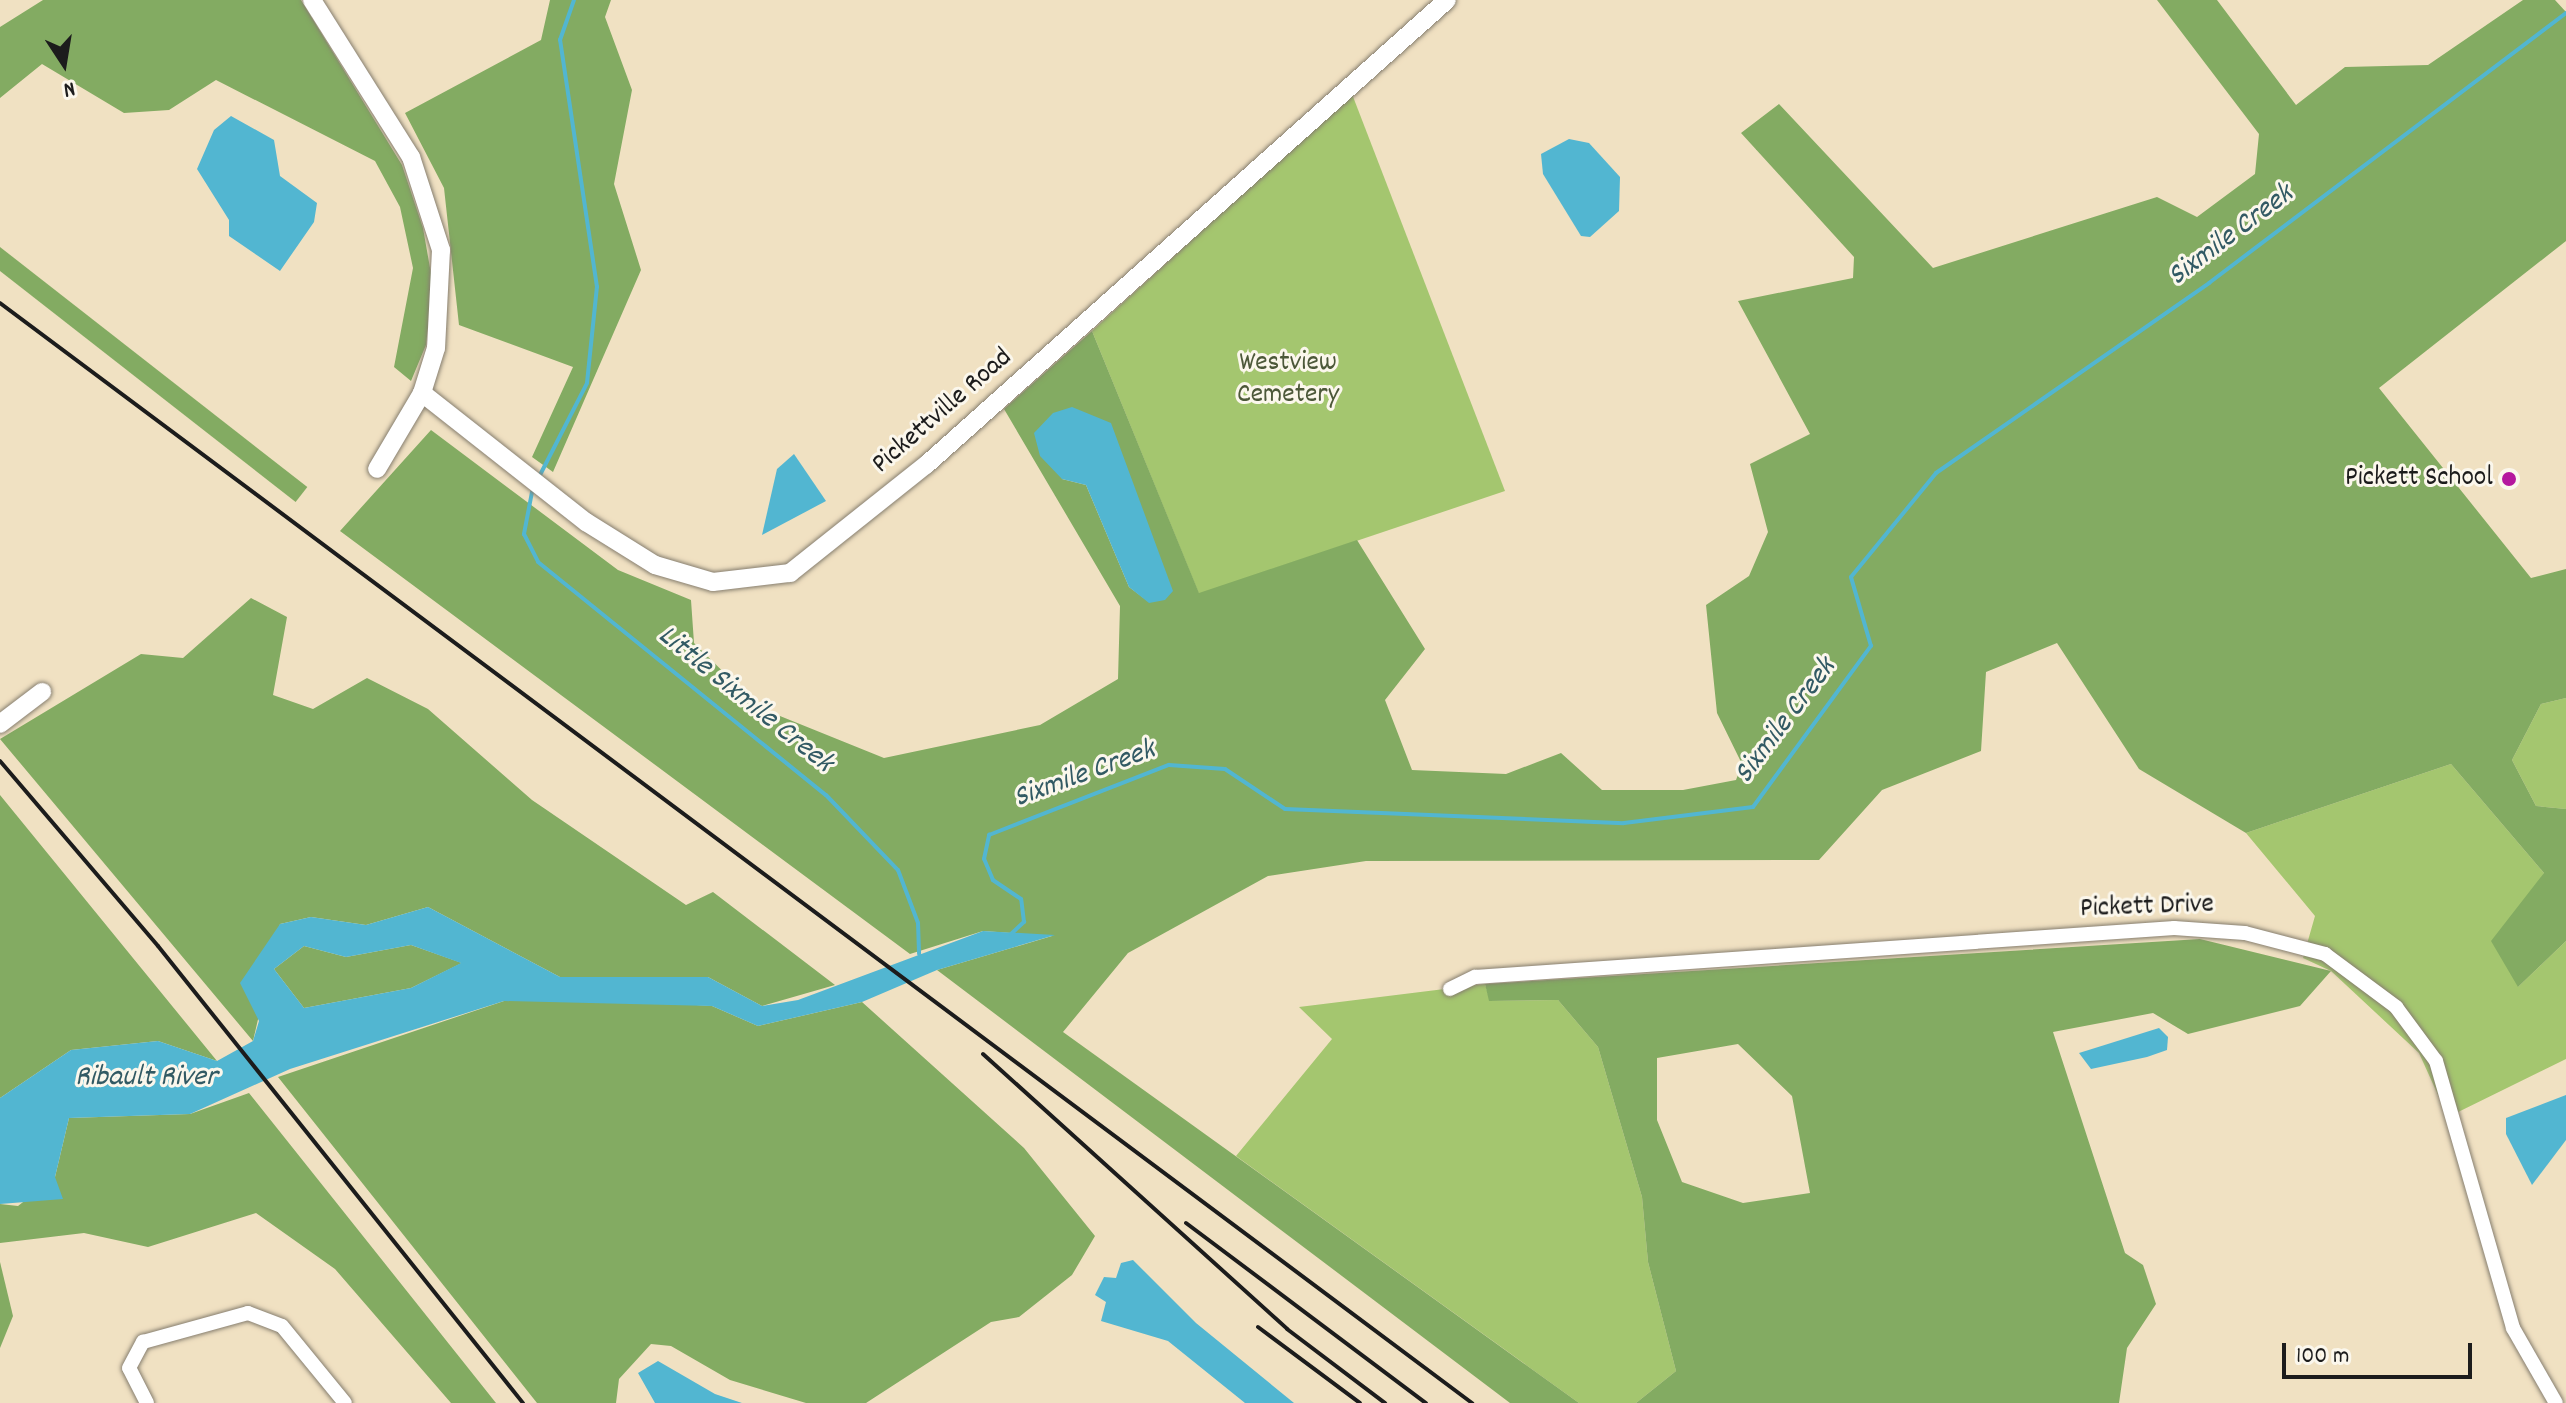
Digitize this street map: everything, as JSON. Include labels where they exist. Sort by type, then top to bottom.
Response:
[{"type":"street","points":[[312,0],[411,157],[433,213],[442,314],[422,393],[377,469]]},
{"type":"street","name":"Pickettville Road","points":[[422,393],[586,522],[655,565],[713,582],[790,573],[926,465],[1447,0]]},
{"type":"street","points":[[0,724],[42,692]]},
{"type":"street","name":"Pickett Drive","points":[[1450,989],[1475,977],[2174,928],[2245,933],[2325,954],[2396,1007],[2436,1061],[2513,1328],[2556,1403]]},
{"type":"street","points":[[147,1403],[131,1379],[131,1356],[152,1336],[233,1314],[262,1315],[282,1326],[345,1403]]},
{"type":"green space","points":[[43,0],[301,0],[402,165],[423,228],[433,285],[426,345],[411,381],[394,367],[413,268],[400,207],[375,161],[216,80],[169,110],[124,113],[42,64],[0,98],[0,27]]},
{"type":"green space","points":[[550,0],[611,0],[605,17],[632,90],[614,184],[641,270],[553,472],[532,457],[573,367],[459,325],[444,188],[405,113],[541,40]]},
{"type":"green space","points":[[2157,0],[2217,0],[2296,105],[2345,67],[2428,65],[2523,0],[2555,0],[2566,12],[2566,241],[2379,388],[2531,578],[2566,569],[2566,698],[2541,704],[2512,760],[2536,806],[2566,809],[2566,941],[2518,987],[2491,941],[2544,873],[2451,764],[2246,833],[2139,769],[2057,643],[1986,672],[1981,751],[1882,790],[1819,860],[1366,861],[1268,876],[1128,953],[1063,1032],[1579,1403],[1510,1403],[937,970],[1052,936],[983,931],[910,954],[340,531],[431,430],[618,570],[691,600],[694,643],[760,708],[884,758],[1040,725],[1118,679],[1120,606],[1004,409],[1092,331],[1199,593],[1357,540],[1425,649],[1385,700],[1412,770],[1506,774],[1561,753],[1602,790],[1683,790],[1736,780],[1742,764],[1717,713],[1706,605],[1749,576],[1768,532],[1750,464],[1810,434],[1738,301],[1853,278],[1854,257],[1741,133],[1779,104],[1933,268],[2157,197],[2197,217],[2255,174],[2259,134]],"holes":[[[1053,413],[1149,602],[1129,587],[1086,485],[1062,479]]]},
{"type":"green space","name":"Westview Cemetery","points":[[1352,94],[1505,491],[1199,594],[1092,331]]},
{"type":"green space","points":[[0,247],[307,487],[296,502],[0,271]]},
{"type":"green space","points":[[251,598],[287,617],[273,695],[313,709],[367,678],[428,709],[532,800],[686,905],[713,892],[835,985],[762,1006],[708,977],[560,977],[428,907],[366,925],[311,917],[280,924],[253,1041],[0,739],[141,654],[183,658]]},
{"type":"green space","points":[[2566,698],[2566,809],[2536,806],[2512,760],[2541,704]]},
{"type":"green space","points":[[2451,764],[2544,873],[2518,987],[2566,941],[2566,1059],[2448,1117],[2419,1053],[2331,971],[2303,958],[2315,916],[2246,833]]},
{"type":"green space","points":[[0,795],[217,1061],[158,1041],[71,1050],[0,1098]]},
{"type":"green space","points":[[2200,939],[2331,971],[2300,1006],[2188,1034],[2153,1013],[2053,1032],[2125,1253],[2143,1265],[2156,1304],[2127,1348],[2119,1403],[1636,1403],[1676,1371],[1648,1262],[1642,1197],[1598,1047],[1558,1000],[1489,1001],[1485,984]],"holes":[[[1738,1044],[1792,1096],[1810,1193],[1743,1203],[1682,1182],[1657,1120],[1657,1058]]]},
{"type":"green space","points":[[411,945],[462,963],[411,988],[304,1008],[274,969],[304,946],[346,957]]},
{"type":"green space","points":[[1485,984],[1490,1001],[1558,1000],[1598,1047],[1642,1197],[1648,1262],[1676,1371],[1636,1403],[1579,1403],[1236,1156],[1332,1039],[1299,1007]]},
{"type":"green space","points":[[617,1000],[712,1006],[758,1026],[862,1002],[1024,1148],[1095,1236],[1072,1275],[1019,1317],[991,1322],[866,1403],[806,1403],[730,1380],[671,1346],[651,1344],[619,1379],[616,1403],[537,1403],[278,1077],[504,1001]]},
{"type":"green space","points":[[249,1093],[496,1403],[451,1403],[335,1269],[256,1213],[148,1247],[84,1233],[0,1243],[0,1204],[18,1206],[55,1177],[69,1118],[190,1114]]},
{"type":"green space","points":[[0,1262],[13,1316],[0,1348]]},
{"type":"water","points":[[231,116],[274,140],[280,176],[317,203],[314,222],[280,271],[229,236],[229,220],[197,169],[214,130]]},
{"type":"water","points":[[1569,139],[1589,143],[1620,177],[1619,211],[1590,237],[1581,236],[1543,174],[1541,154]]},
{"type":"water","points":[[1072,407],[1111,423],[1173,591],[1165,600],[1149,603],[1129,587],[1086,485],[1062,479],[1040,456],[1034,433],[1053,413]]},
{"type":"water","points":[[794,454],[826,501],[762,535],[777,469]]},
{"type":"water","name":"Ribault River","points":[[428,907],[560,977],[708,977],[762,1006],[798,1000],[983,931],[1055,935],[937,970],[862,1002],[758,1026],[712,1006],[504,1001],[290,1069],[190,1114],[69,1118],[55,1177],[63,1199],[0,1204],[0,1098],[71,1050],[158,1041],[217,1061],[253,1041],[259,1021],[240,983],[280,924],[311,917],[366,925]],"holes":[[[411,945],[461,963],[411,988],[304,1008],[274,969],[304,946],[346,957]]]},
{"type":"water","points":[[2159,1028],[2168,1037],[2167,1050],[2147,1057],[2091,1069],[2079,1053]]},
{"type":"water","points":[[2566,1095],[2566,1140],[2532,1185],[2506,1134],[2506,1118]]},
{"type":"water","points":[[1133,1260],[1196,1323],[1294,1403],[1245,1403],[1168,1341],[1101,1321],[1106,1302],[1095,1295],[1104,1277],[1116,1278],[1121,1263]]},
{"type":"water","points":[[658,1361],[715,1394],[742,1403],[655,1403],[638,1373]]},
{"type":"waterway","name":"Little Sixmile Creek","points":[[540,475],[587,383],[597,287],[560,40],[574,0]]},
{"type":"waterway","name":"Sixmile Creek","points":[[1011,934],[1024,922],[1021,899],[993,880],[984,859],[989,835],[1169,765],[1225,769],[1285,809],[1624,823],[1753,807],[1871,646],[1851,577],[1936,473],[2209,283],[2566,13]]},
{"type":"waterway","name":"Little Sixmile Creek","points":[[532,492],[524,534],[538,562],[826,795],[898,870],[918,923],[919,954]]},
{"type":"railway","points":[[0,303],[1472,1403]]},
{"type":"railway","points":[[0,761],[158,946],[523,1403]]},
{"type":"railway","points":[[983,1054],[1287,1329],[1385,1403]]},
{"type":"railway","points":[[1186,1223],[1426,1403]]},
{"type":"railway","points":[[1258,1327],[1360,1403]]},
{"type":"place","name":"Pickett School","points":[[2509,479]]}]
